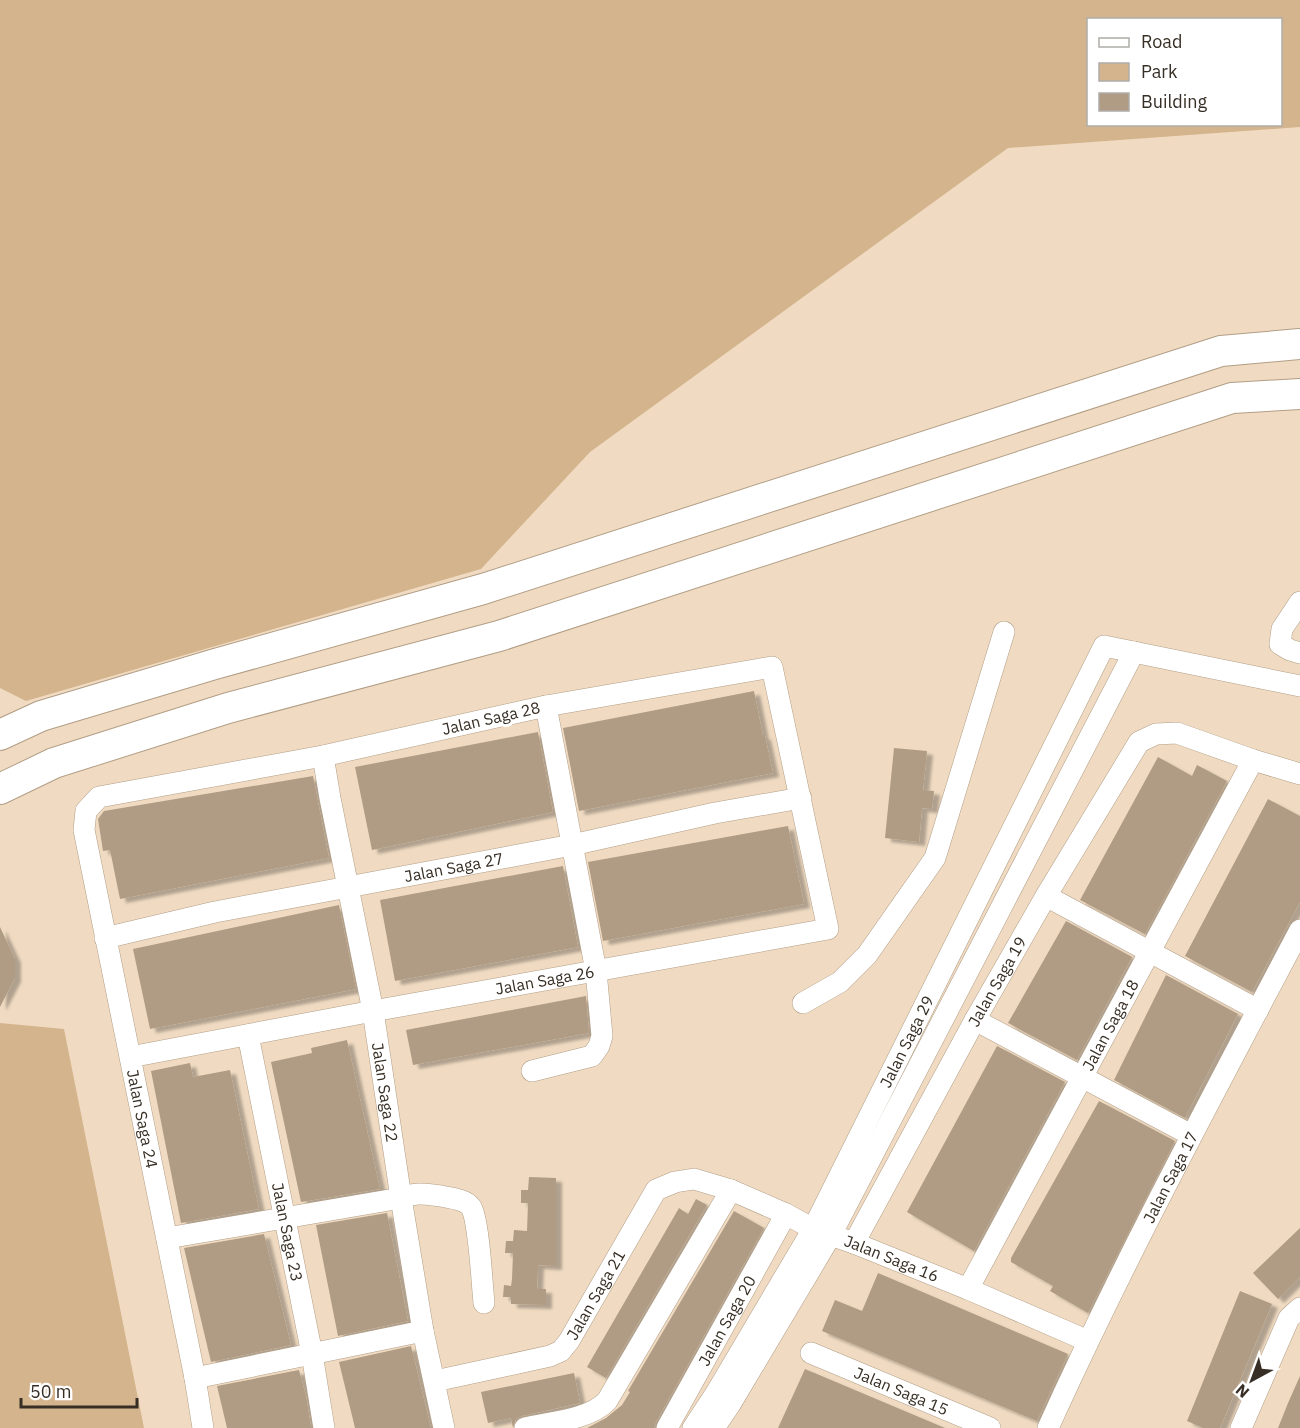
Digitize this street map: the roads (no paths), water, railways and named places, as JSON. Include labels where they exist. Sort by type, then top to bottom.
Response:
[{"type":"highway","points":[[0,735],[41,716],[215,664],[483,589],[1221,351],[1300,344]]},
{"type":"highway","points":[[0,789],[54,763],[228,708],[499,636],[1232,398],[1300,393]]},
{"type":"street","points":[[1300,602],[1282,629],[1280,644],[1290,650],[1300,652]]},
{"type":"street","points":[[803,1003],[840,982],[867,955],[935,858],[1004,632]]},
{"type":"street","name":"Jalan Saga 29","points":[[693,1428],[822,1232],[1101,652],[1131,658],[731,1403],[714,1428]]},
{"type":"street","points":[[1131,658],[1300,686]]},
{"type":"street","points":[[1131,658],[1300,700]]},
{"type":"street","name":"Jalan Saga 28","points":[[86,811],[99,797],[323,756],[546,706],[772,667],[801,798]]},
{"type":"street","points":[[532,1071],[592,1056],[602,1036],[596,971],[546,706]]},
{"type":"street","name":"Jalan Saga 19","points":[[854,1242],[975,1020],[1046,896],[1139,742],[1156,734],[1177,733],[1253,760]]},
{"type":"street","name":"Jalan Saga 22","points":[[323,756],[373,1011],[423,1331],[444,1428]]},
{"type":"street","points":[[1253,760],[1300,774]]},
{"type":"street","name":"Jalan Saga 18","points":[[968,1288],[1253,760]]},
{"type":"street","name":"Jalan Saga 27","points":[[105,938],[215,912],[572,845],[715,813],[801,798]]},
{"type":"street","name":"Jalan Saga 26","points":[[130,1057],[828,929],[801,798]]},
{"type":"street","name":"Jalan Saga 24","points":[[86,811],[84,830],[195,1378],[203,1428]]},
{"type":"street","points":[[1046,896],[1258,1010]]},
{"type":"street","name":"Jalan Saga 17","points":[[1048,1428],[1088,1341],[1191,1135],[1300,930]]},
{"type":"street","points":[[975,1020],[1191,1135]]},
{"type":"street","name":"Jalan Saga 23","points":[[248,1035],[312,1354],[324,1428]]},
{"type":"street","name":"Jalan Saga 16","points":[[694,1179],[731,1190],[822,1232],[854,1242],[968,1288],[1088,1341]]},
{"type":"street","name":"Jalan Saga 21","points":[[435,1381],[550,1356],[561,1351],[569,1341],[656,1190],[675,1182],[694,1179]]},
{"type":"street","points":[[525,1428],[579,1416],[598,1408],[607,1401],[731,1190]]},
{"type":"street","points":[[167,1238],[401,1198],[417,1192],[464,1202],[472,1208],[484,1303]]},
{"type":"street","name":"Jalan Saga 20","points":[[667,1428],[786,1214]]},
{"type":"street","points":[[1241,1428],[1288,1318],[1300,1308]]},
{"type":"street","points":[[195,1378],[423,1331]]},
{"type":"street","name":"Jalan Saga 15","points":[[811,1353],[990,1428]]}]
